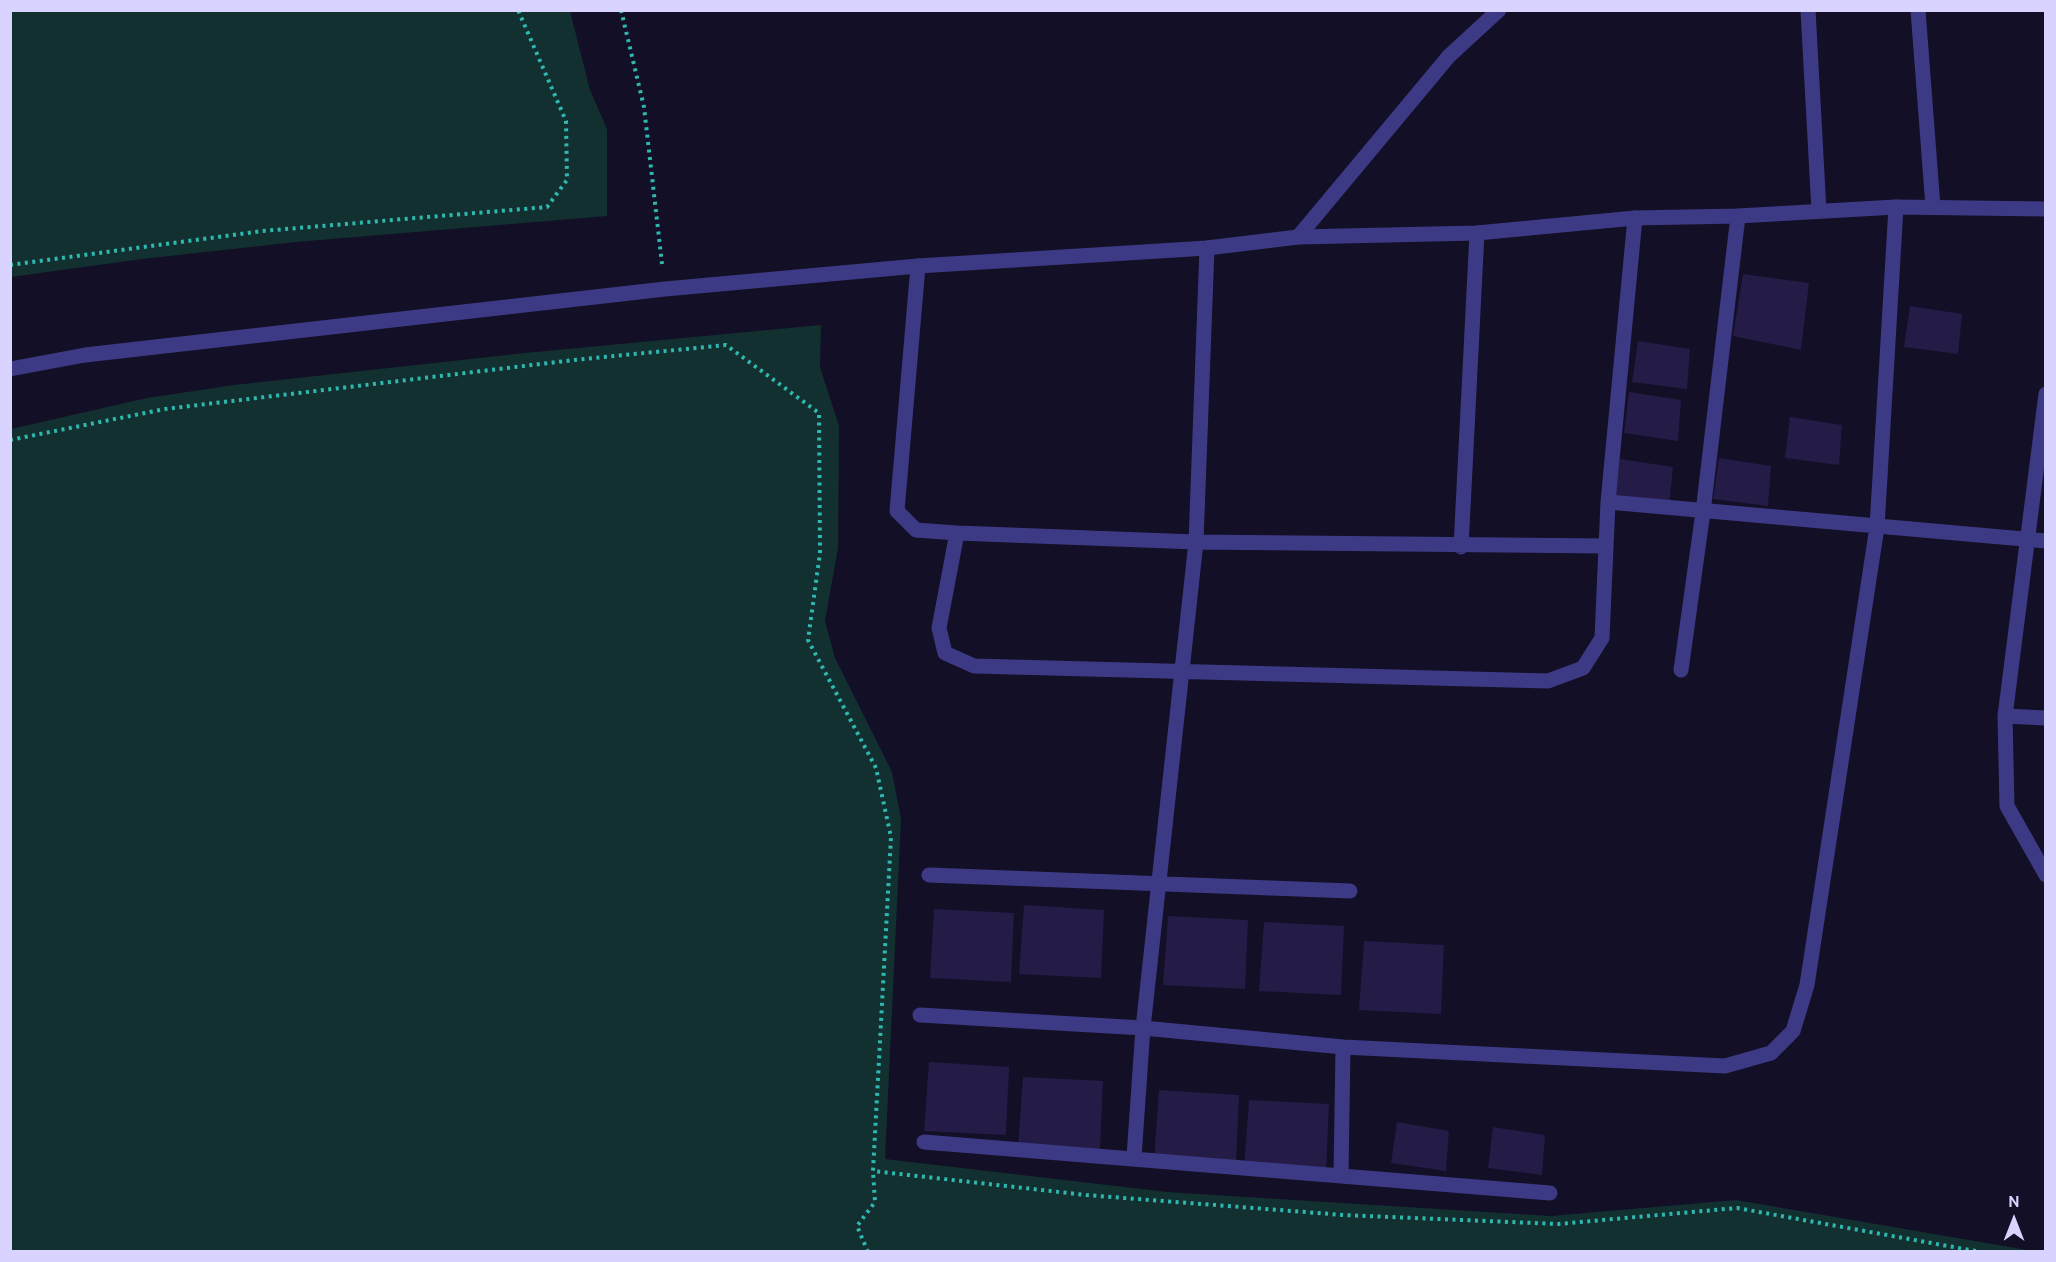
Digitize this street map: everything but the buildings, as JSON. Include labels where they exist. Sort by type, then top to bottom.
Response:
[{"type":"street","points":[[1298,237],[1449,56],[1499,10]]},
{"type":"street","points":[[1808,10],[1819,211]]},
{"type":"street","points":[[1918,10],[1933,207]]},
{"type":"street","points":[[10,369],[85,355],[665,289],[918,266],[1207,248],[1298,237],[1477,233],[1635,218],[1738,216],[1896,207],[2046,209]]},
{"type":"street","points":[[920,1015],[1143,1028],[1343,1047],[1725,1066],[1771,1053],[1793,1031],[1807,985],[1876,527],[1896,207]]},
{"type":"street","points":[[1681,670],[1704,512],[1738,216]]},
{"type":"street","points":[[957,534],[939,627],[945,653],[974,666],[1548,681],[1583,668],[1602,638],[1608,502],[1635,218]]},
{"type":"street","points":[[1461,547],[1477,233]]},
{"type":"street","points":[[1134,1157],[1143,1028],[1161,882],[1196,542],[1207,248]]},
{"type":"street","points":[[918,266],[897,511],[916,530],[957,534],[1196,542],[1461,547],[1605,546]]},
{"type":"street","points":[[2046,394],[2005,716],[2007,806],[2046,875]]},
{"type":"street","points":[[1608,502],[2046,541]]},
{"type":"street","points":[[2005,716],[2046,718]]},
{"type":"street","points":[[929,875],[1161,882],[1350,891]]},
{"type":"street","points":[[1341,1174],[1343,1047]]},
{"type":"street","points":[[924,1142],[1134,1157],[1550,1193]]},
{"type":"path","points":[[10,265],[262,231],[548,207],[567,180],[566,121],[518,10]]},
{"type":"path","points":[[621,10],[644,107],[665,289]]},
{"type":"path","points":[[10,440],[165,409],[574,360],[726,345],[819,413],[820,553],[808,640],[876,768],[891,837],[873,1171],[875,1202],[857,1226],[868,1251]]},
{"type":"path","points":[[873,1171],[1086,1195],[1343,1215],[1546,1224],[1737,1208],[1981,1251]]},
{"type":"green space","points":[[10,11],[570,11],[590,90],[607,129],[607,216],[296,242],[142,259],[11,277]]},
{"type":"green space","points":[[821,325],[820,367],[839,426],[838,548],[825,621],[835,658],[892,772],[901,819],[885,1159],[1167,1192],[1551,1216],[1736,1200],[2033,1251],[11,1251],[11,429],[147,398],[234,385],[525,353]]}]
